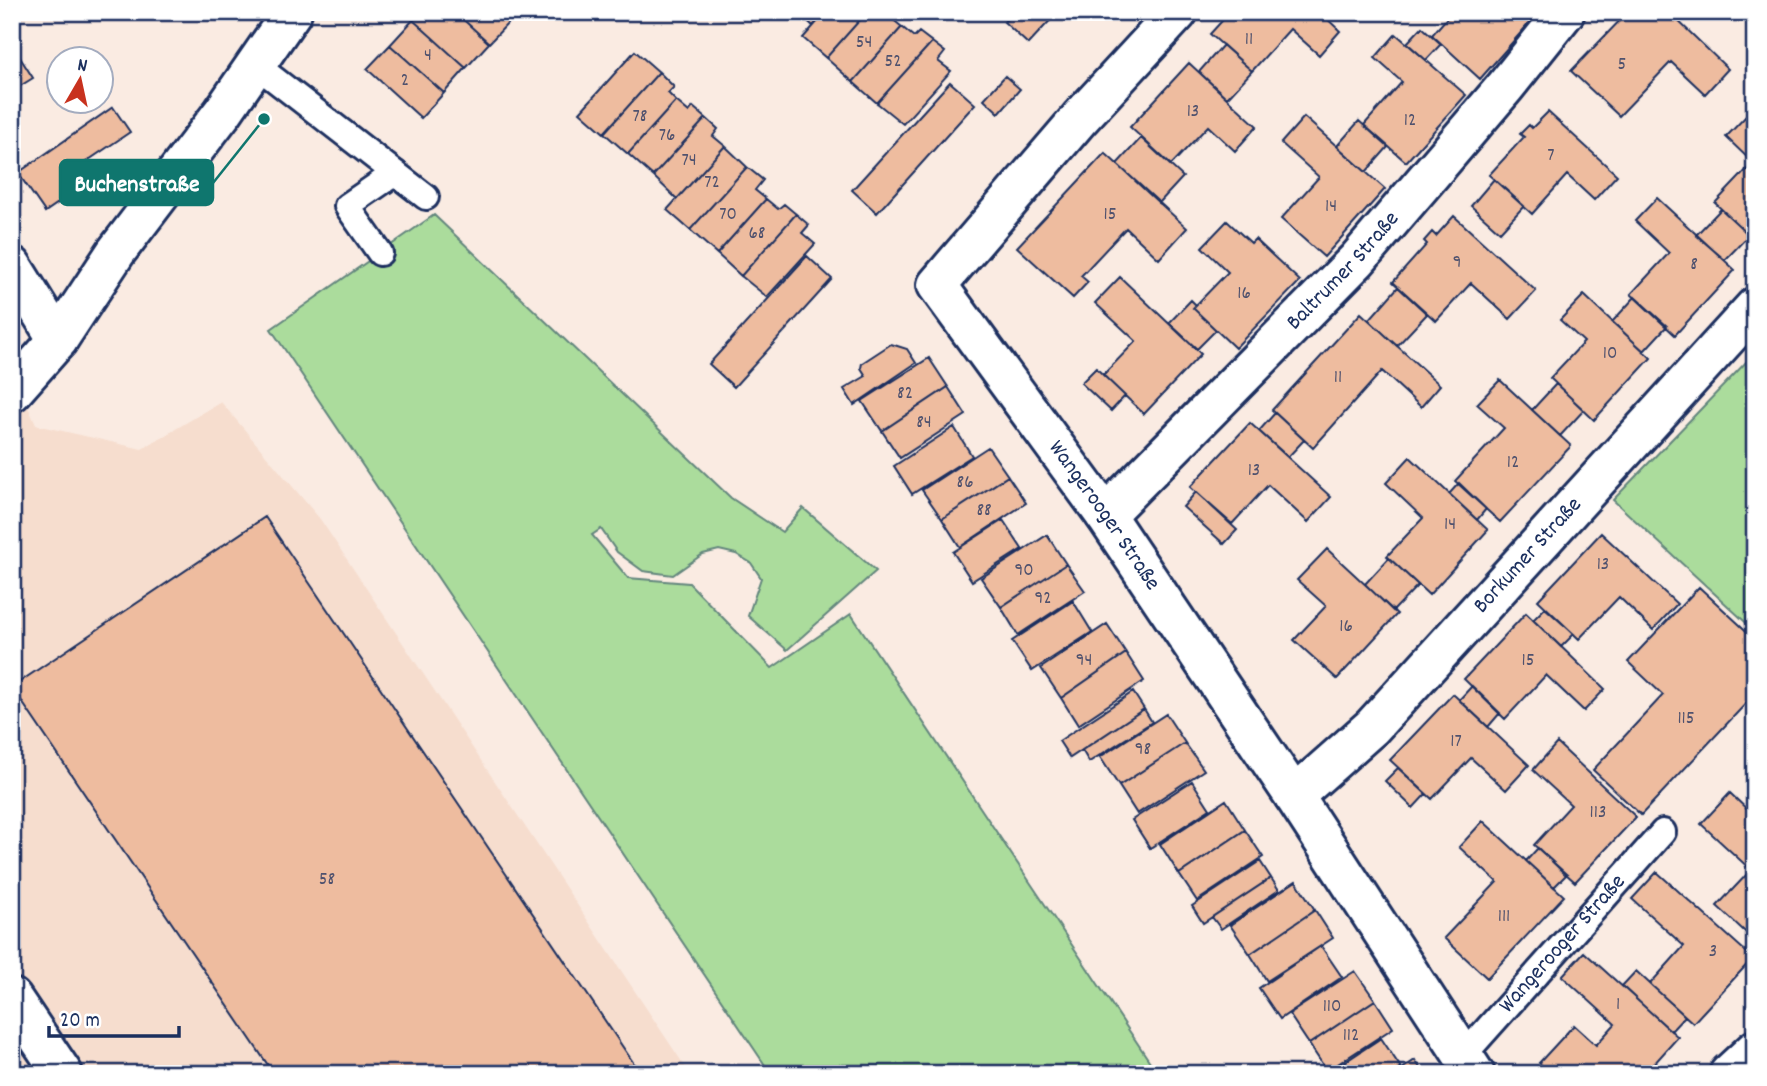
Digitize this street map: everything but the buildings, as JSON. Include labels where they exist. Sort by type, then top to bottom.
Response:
[{"type":"street","points":[[12,392],[58,340],[116,252],[256,65],[292,12]]},
{"type":"street","name":"Wangerooger Straße","points":[[1178,12],[1080,118],[937,285],[1105,515],[1294,796],[1469,1065]]},
{"type":"street","name":"Baltrumer Straße","points":[[1105,515],[1357,260],[1506,87],[1565,12]]},
{"type":"street","points":[[12,266],[58,340]]},
{"type":"street","name":"Borkumer Straße","points":[[1294,796],[1372,727],[1755,307]]},
{"type":"street","points":[[12,998],[63,1074]]},
{"type":"street","points":[[1729,1074],[1755,1050]]},
{"type":"lane","points":[[256,65],[426,197]]},
{"type":"lane","points":[[380,253],[347,206],[395,173]]},
{"type":"lane","name":"Wangerooger Straße","points":[[1469,1065],[1663,832]]},
{"type":"shaded area","points":[[12,370],[36,425],[142,449],[221,402],[320,519],[690,1074],[12,1074]]},
{"type":"green space","points":[[434,215],[731,498],[782,532],[803,508],[876,571],[787,650],[748,616],[761,578],[751,563],[736,554],[719,550],[703,554],[673,575],[643,571],[617,552],[601,529],[592,535],[628,578],[689,583],[772,668],[851,614],[1158,1074],[771,1074],[271,329]]},
{"type":"green space","points":[[1755,355],[1755,631],[1613,500]]},
{"type":"place","name":"Buchenstraße","points":[[264,119]]}]
